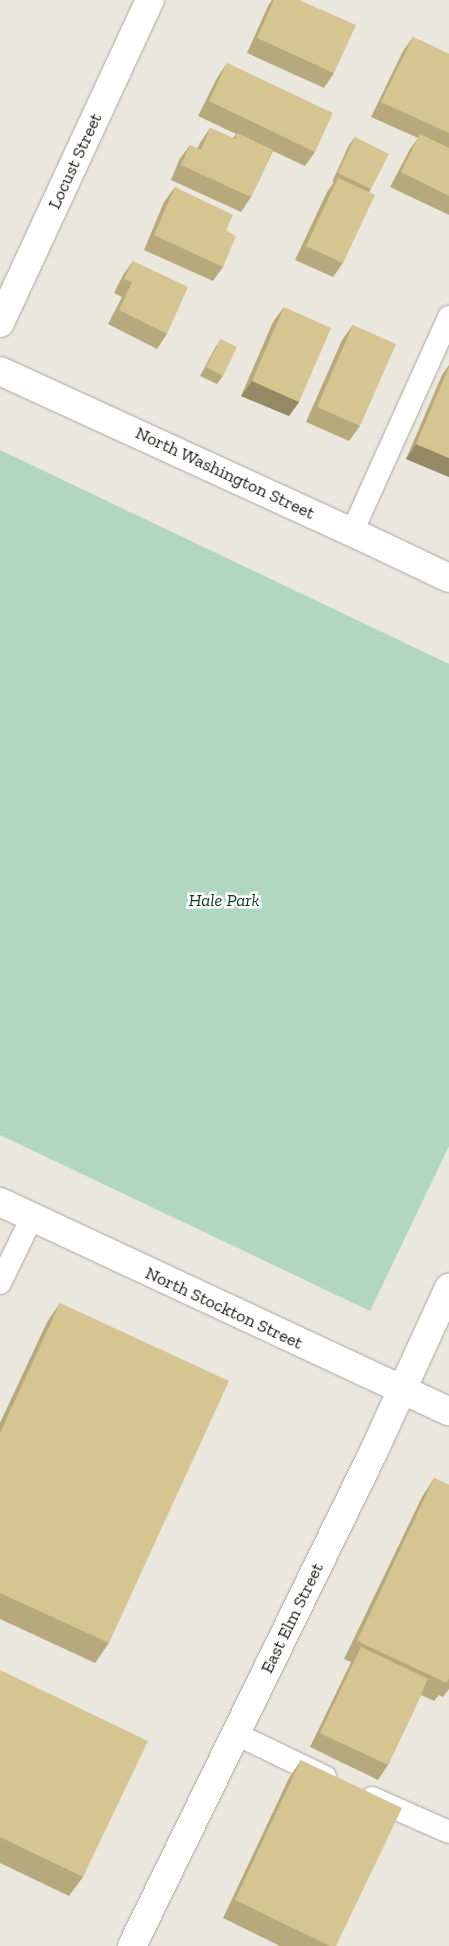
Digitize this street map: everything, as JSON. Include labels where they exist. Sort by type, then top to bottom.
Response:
[{"type":"street","name":"Locust Street","points":[[0,323],[150,0]]},
{"type":"street","name":"North Washington Street","points":[[0,370],[449,578]]},
{"type":"street","name":"North Stockton Street","points":[[0,1202],[449,1412]]},
{"type":"street","name":"East Elm Street","points":[[132,1946],[373,1453],[449,1288]]},
{"type":"lane","points":[[352,532],[449,317]]},
{"type":"lane","points":[[0,1283],[32,1218]]},
{"type":"lane","points":[[236,1734],[449,1832]]},
{"type":"green space","name":"Hale Park","points":[[0,450],[449,664],[449,1146],[370,1311],[0,1135]]},
{"type":"building","points":[[274,0],[299,0],[356,25],[334,73],[257,38]]},
{"type":"building","points":[[413,37],[449,54],[449,133],[381,102]]},
{"type":"building","points":[[227,63],[333,113],[315,152],[209,101]]},
{"type":"building","points":[[210,128],[235,139],[237,133],[273,150],[251,197],[181,165],[190,145],[201,150]]},
{"type":"building","points":[[420,134],[449,148],[449,196],[401,172]]},
{"type":"building","points":[[355,137],[389,154],[371,189],[338,173]]},
{"type":"building","points":[[338,178],[375,195],[343,263],[306,246]]},
{"type":"building","points":[[175,187],[233,215],[226,230],[236,236],[223,267],[154,235]]},
{"type":"building","points":[[133,261],[188,287],[167,334],[119,310],[132,282],[124,279]]},
{"type":"building","points":[[284,307],[331,328],[299,402],[252,381]]},
{"type":"building","points":[[353,325],[396,344],[360,426],[317,407]]},
{"type":"building","points":[[221,339],[237,347],[223,376],[206,367]]},
{"type":"building","points":[[449,367],[449,458],[416,444]]},
{"type":"building","points":[[60,1303],[229,1381],[109,1643],[0,1593],[0,1433]]},
{"type":"building","points":[[434,1478],[449,1485],[449,1678],[447,1683],[357,1641]]},
{"type":"building","points":[[361,1647],[428,1679],[388,1765],[320,1733]]},
{"type":"building","points":[[0,1670],[148,1741],[83,1877],[0,1837]]},
{"type":"building","points":[[301,1760],[402,1808],[336,1946],[330,1946],[235,1900]]}]
